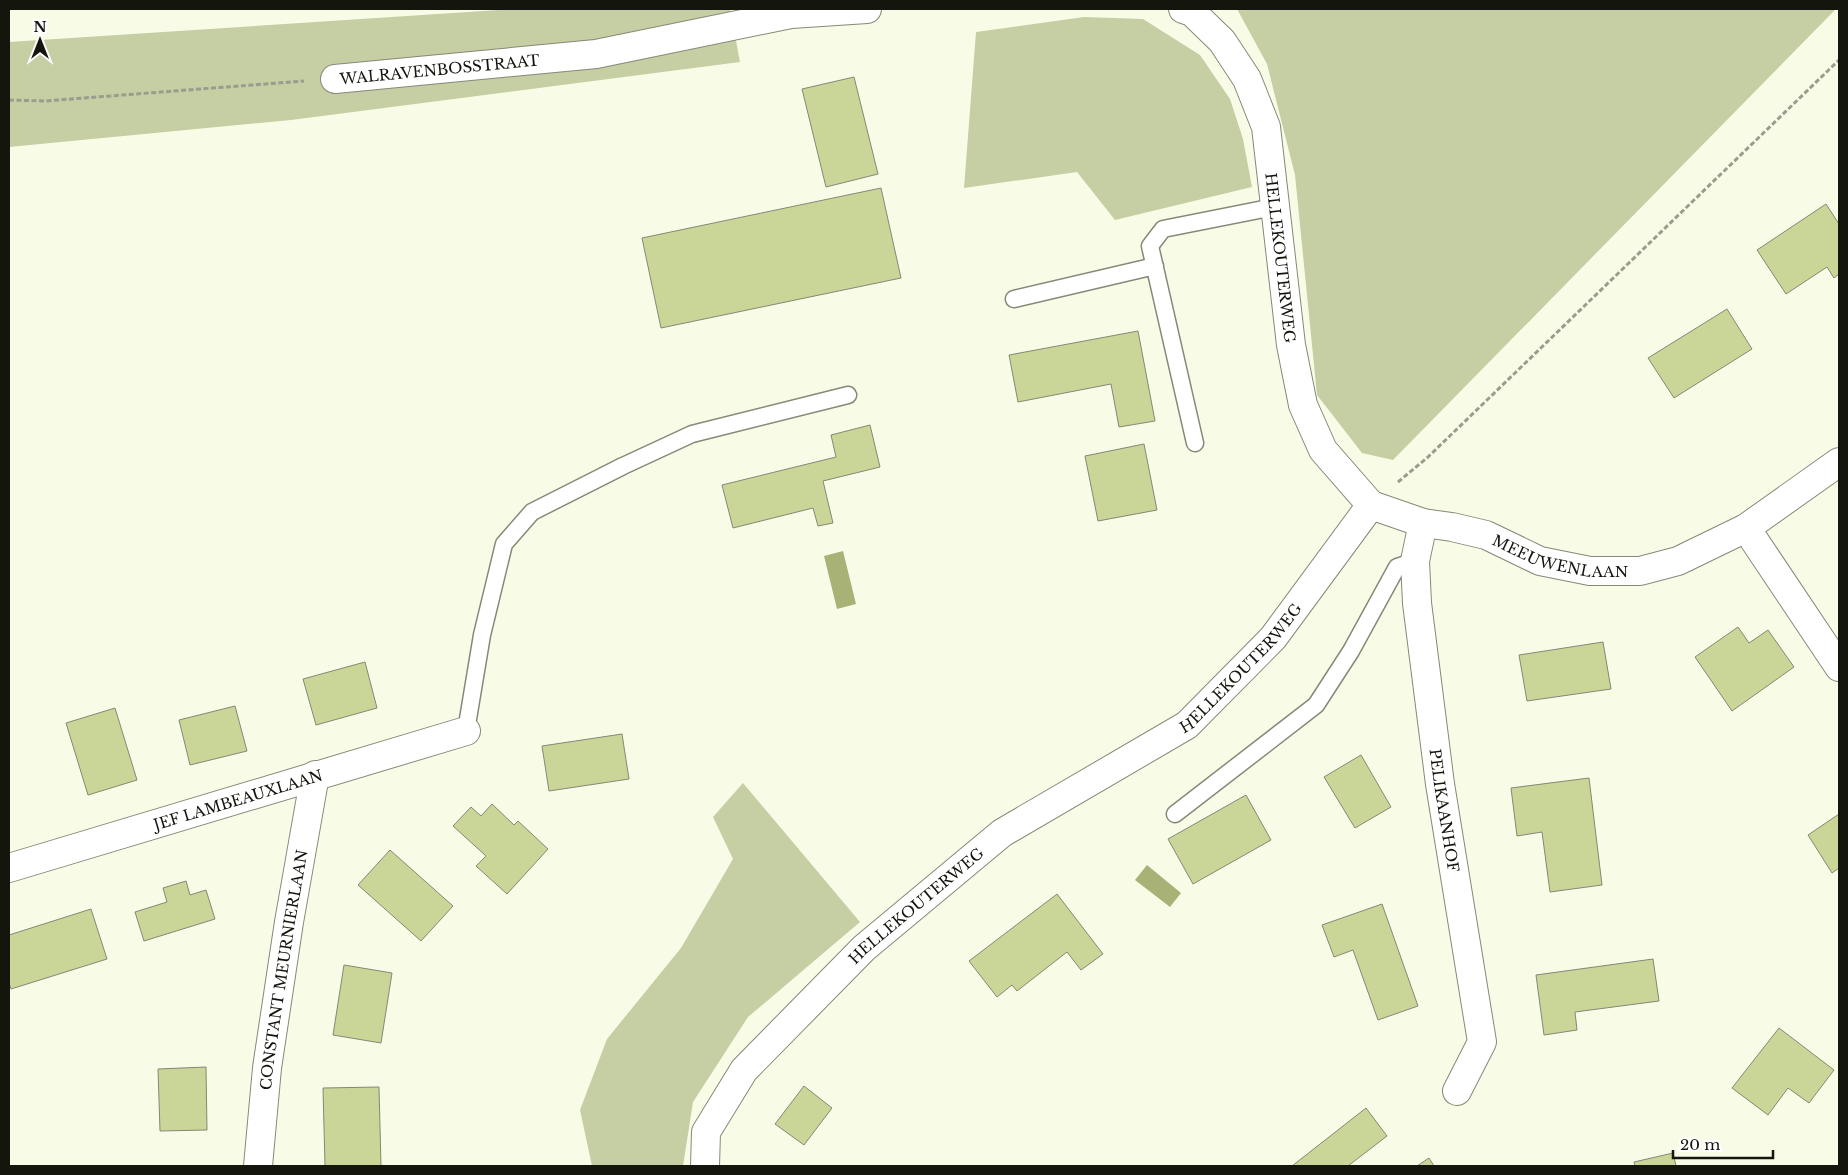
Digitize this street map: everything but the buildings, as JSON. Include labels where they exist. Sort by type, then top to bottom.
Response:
[{"type":"street","name":"WALRAVENBOSSTRAAT","points":[[335,79],[596,54],[791,14],[867,9]]},
{"type":"street","name":"HELLEKOUTERWEG","points":[[705,1166],[706,1132],[744,1070],[864,948],[1002,833],[1187,725],[1274,638],[1371,505],[1323,450],[1302,405],[1291,345],[1266,127],[1247,79],[1222,41],[1189,10]]},
{"type":"street","name":"MEEUWENLAAN","points":[[1371,505],[1423,523],[1486,535],[1540,561],[1590,571],[1640,571],[1678,560],[1746,528],[1839,462]]},
{"type":"street","name":"PELIKAANHOF","points":[[1423,523],[1415,560],[1417,603],[1440,784],[1482,1042],[1457,1091]]},
{"type":"street","points":[[1746,528],[1839,667]]},
{"type":"street","name":"JEF LAMBEAUXLAAN","points":[[9,868],[466,731]]},
{"type":"street","name":"CONSTANT MEURNIERLAAN","points":[[258,1166],[267,1068],[289,922],[315,775]]},
{"type":"lane","points":[[1195,443],[1150,246],[1163,229],[1274,207]]},
{"type":"lane","points":[[1014,300],[1155,266]]},
{"type":"lane","points":[[466,731],[482,636],[504,544],[532,512],[692,434],[848,395]]},
{"type":"lane","points":[[1175,814],[1316,705],[1351,651],[1397,567],[1415,560]]},
{"type":"path","points":[[1371,505],[1428,457],[1839,60]]},
{"type":"path","name":"WALRAVENBOSSTRAAT","points":[[9,100],[45,101],[335,79]]},
{"type":"shaded area","points":[[515,9],[730,9],[740,62],[291,120],[9,147],[9,42]]},
{"type":"shaded area","points":[[1237,9],[1836,9],[1393,460],[1362,453],[1317,395],[1295,175],[1267,64]]},
{"type":"shaded area","points":[[1084,17],[1143,19],[1200,55],[1230,99],[1243,139],[1252,187],[1115,220],[1077,172],[964,188],[976,32]]},
{"type":"shaded area","points":[[843,551],[856,604],[837,609],[824,556]]},
{"type":"shaded area","points":[[743,783],[860,922],[748,1017],[693,1102],[683,1166],[592,1166],[580,1110],[607,1039],[681,948],[733,859],[713,817]]},
{"type":"shaded area","points":[[1147,865],[1181,893],[1170,907],[1135,880]]}]
